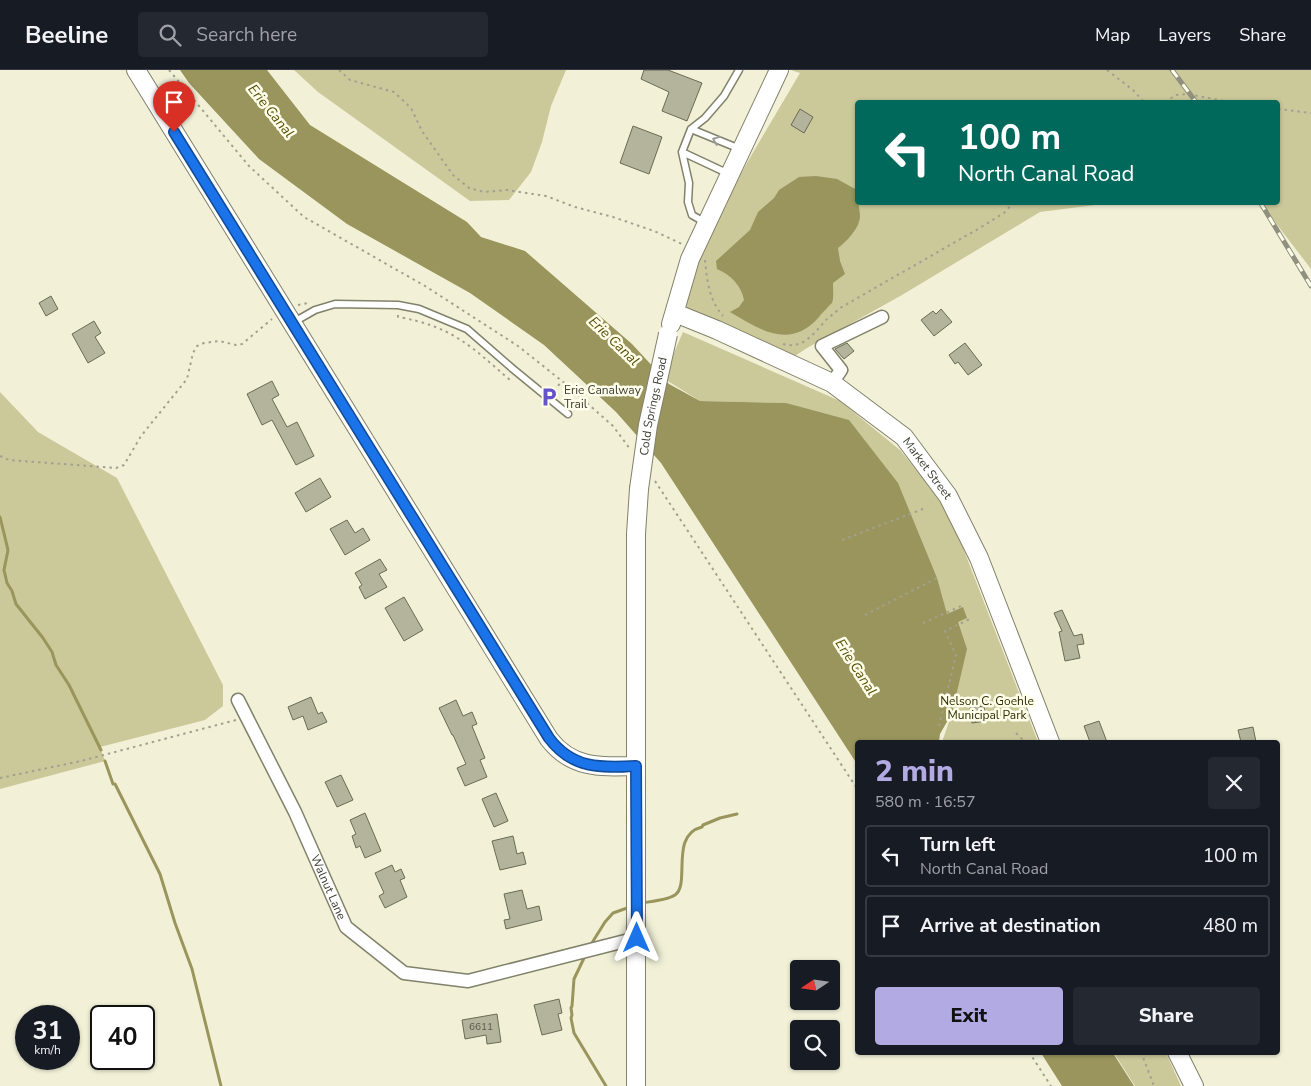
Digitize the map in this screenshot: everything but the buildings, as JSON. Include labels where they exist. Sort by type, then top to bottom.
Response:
[{"type":"street","points":[[136,70],[554,745],[566,756],[585,764],[609,767],[636,766]]},
{"type":"street","name":"Cold Springs Road","points":[[636,1086],[636,534],[645,483],[648,425],[668,334],[690,260],[779,70]]},
{"type":"street","name":"Market Street","points":[[675,314],[716,330],[832,383],[904,437],[948,496],[979,558],[1049,740]]},
{"type":"street","points":[[832,383],[841,370],[822,346],[882,317]]},
{"type":"street","name":"Walnut Lane","points":[[238,700],[295,812],[346,927],[404,973],[468,981],[637,938]]},
{"type":"street","points":[[1178,1055],[1194,1086]]},
{"type":"lane","points":[[707,224],[692,215],[688,202],[689,183],[682,152],[691,130],[705,118],[724,96],[739,70]]},
{"type":"lane","points":[[691,130],[741,150]]},
{"type":"lane","points":[[682,152],[730,174]]},
{"type":"lane","points":[[289,317],[335,304],[398,305],[419,309],[467,329],[568,414]]},
{"type":"path","points":[[169,70],[249,166],[304,217],[425,286],[518,346],[562,381],[612,426],[635,455]]},
{"type":"path","points":[[338,70],[350,80],[394,92],[412,108],[422,131],[453,175],[470,188],[484,192],[506,190],[546,196],[654,231],[687,246]]},
{"type":"path","points":[[1107,70],[1133,90],[1142,100]]},
{"type":"path","points":[[1168,100],[1176,95],[1188,94],[1219,100]]},
{"type":"path","points":[[1280,109],[1311,113]]},
{"type":"path","points":[[778,342],[792,346],[807,341],[840,308],[978,229],[1004,213],[1011,205]]},
{"type":"path","points":[[703,254],[713,302],[727,319]]},
{"type":"path","points":[[289,317],[302,303],[312,304]]},
{"type":"path","points":[[398,305],[398,317],[418,320],[450,333],[479,353],[512,381]]},
{"type":"path","points":[[0,456],[9,460],[116,468],[124,465],[141,436],[187,379],[193,353],[197,346],[219,341],[236,345],[242,344],[269,320]]},
{"type":"path","points":[[548,397],[562,381]]},
{"type":"path","points":[[645,483],[855,786]]},
{"type":"path","points":[[842,540],[923,509]]},
{"type":"path","points":[[865,615],[937,578]]},
{"type":"path","points":[[923,623],[961,606]]},
{"type":"path","points":[[939,726],[956,655],[945,631],[972,618]]},
{"type":"path","points":[[0,778],[81,762],[246,717]]},
{"type":"path","points":[[1016,733],[1024,740]]},
{"type":"path","points":[[1031,1055],[1051,1086]]},
{"type":"path","points":[[1142,1055],[1154,1086]]},
{"type":"green space","points":[[294,70],[566,70],[551,106],[542,142],[531,172],[509,200],[470,201],[318,92]]},
{"type":"green space","points":[[791,70],[1311,70],[1311,269],[1263,205],[1280,205],[1280,100],[855,100],[855,205],[1095,205],[1040,212],[786,362],[685,311],[692,275],[707,237],[748,161],[800,73]]},
{"type":"green space","name":"Nelson C. Goehle Municipal Park","points":[[683,332],[840,401],[900,450],[948,509],[1037,740],[943,740],[952,713],[786,403],[700,401],[663,378]]},
{"type":"green space","points":[[0,392],[38,432],[117,478],[223,685],[223,706],[205,720],[100,747],[105,761],[0,789]]},
{"type":"green space","points":[[1115,1055],[1167,1055],[1181,1086],[1135,1086]]},
{"type":"water","name":"Erie Canal","points":[[180,70],[267,70],[310,125],[467,222],[481,237],[525,251],[632,344],[669,384],[700,401],[786,403],[849,420],[898,483],[937,578],[947,614],[963,607],[967,618],[958,622],[967,649],[952,713],[940,734],[939,740],[855,740],[855,761],[661,463],[616,412],[544,345],[470,293],[347,224],[259,159],[189,83]]},
{"type":"water","points":[[816,176],[837,179],[855,189],[855,205],[859,205],[860,216],[858,225],[852,234],[838,248],[845,274],[833,283],[832,303],[808,327],[797,333],[775,334],[752,325],[730,312],[739,307],[744,300],[743,295],[735,281],[717,269],[716,261],[750,230],[758,212],[774,198],[779,190],[799,177]]},
{"type":"water","points":[[1042,1055],[1114,1055],[1134,1086],[1062,1086]]},
{"type":"waterway","points":[[0,517],[8,550],[4,570],[16,604],[52,652],[56,665],[69,685],[101,750]]},
{"type":"waterway","points":[[105,761],[113,784],[115,784],[160,874],[192,969],[221,1086]]},
{"type":"waterway","points":[[641,903],[675,895],[681,881],[683,849],[686,839],[692,832],[720,818],[737,814]]},
{"type":"waterway","points":[[590,946],[613,913],[630,907]]},
{"type":"waterway","points":[[585,956],[574,979],[571,1018],[574,1033],[606,1086]]},
{"type":"railway","points":[[1172,70],[1194,100]]},
{"type":"railway","points":[[1262,205],[1311,286]]},
{"type":"place","name":"Erie Canalway Trail","points":[[549,397]]},
{"type":"route","points":[[174,132],[544,732],[560,751],[572,760],[595,766],[636,766],[637,938]]}]
